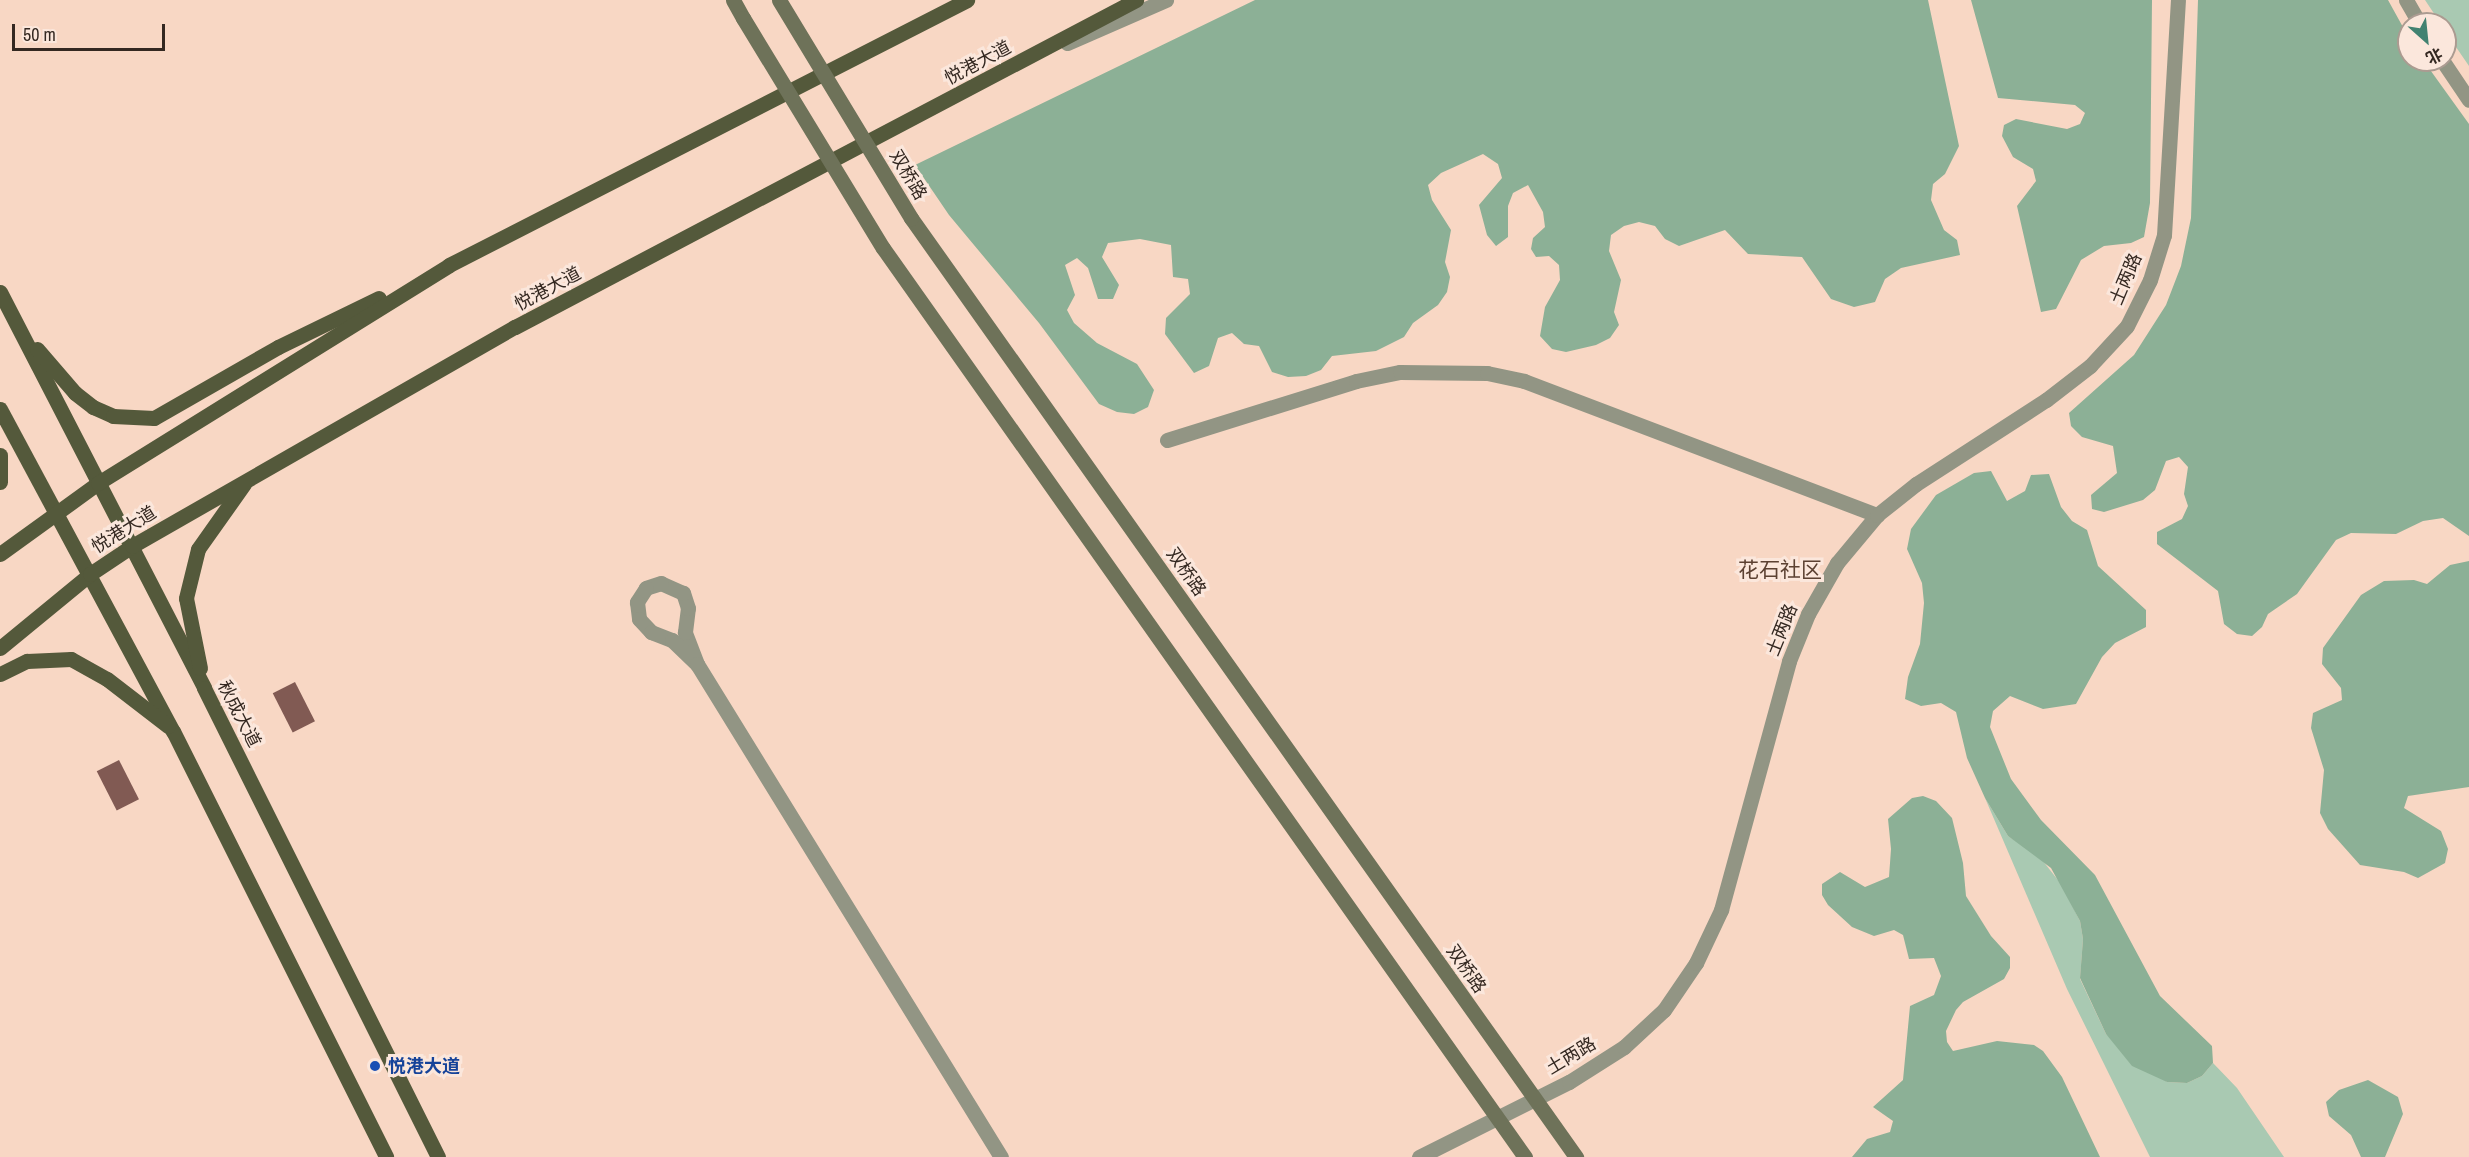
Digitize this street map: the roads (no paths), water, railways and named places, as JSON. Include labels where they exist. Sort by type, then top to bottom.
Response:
[{"type":"main road","points":[[733,0],[883,248],[1525,1157]]},
{"type":"main road","name":"双桥路","points":[[779,0],[911,218],[1576,1157]]},
{"type":"main road","points":[[23,332],[75,393],[93,407],[113,416],[154,418],[278,347],[449,265],[967,0]]},
{"type":"main road","name":"悦港大道","points":[[0,648],[90,574],[132,546],[515,327],[1017,65],[1136,0]]},
{"type":"main road","points":[[0,554],[98,483],[449,265]]},
{"type":"main road","name":"秋成大道","points":[[0,292],[23,332],[204,688],[438,1157]]},
{"type":"main road","points":[[0,409],[173,731],[386,1157]]},
{"type":"main road","points":[[0,455],[0,482]]},
{"type":"main road","points":[[204,688],[186,598],[198,549],[247,480]]},
{"type":"main road","points":[[0,674],[27,661],[71,659],[107,679],[173,731]]},
{"type":"street","points":[[1017,65],[1166,0]]},
{"type":"street","name":"土两路","points":[[1419,1157],[1534,1099],[1624,1047],[1664,1010],[1696,963],[1721,910],[1789,661],[1808,614],[1838,563],[1877,515],[1916,484],[2046,400],[2090,366],[2127,326],[2150,280],[2164,235],[2178,0]]},
{"type":"street","points":[[2450,72],[2469,100]]},
{"type":"street","points":[[1167,440],[1356,381],[1400,372],[1487,373],[1524,381],[1877,515]]},
{"type":"street","points":[[697,664],[672,639],[651,632],[639,619],[637,602],[646,588],[669,584],[683,593],[688,608],[685,632],[697,664],[1001,1157]]},
{"type":"place","name":"悦港大道","points":[[375,1066]]},
{"type":"district","name":"花石社区","points":[[1780,570]]}]
